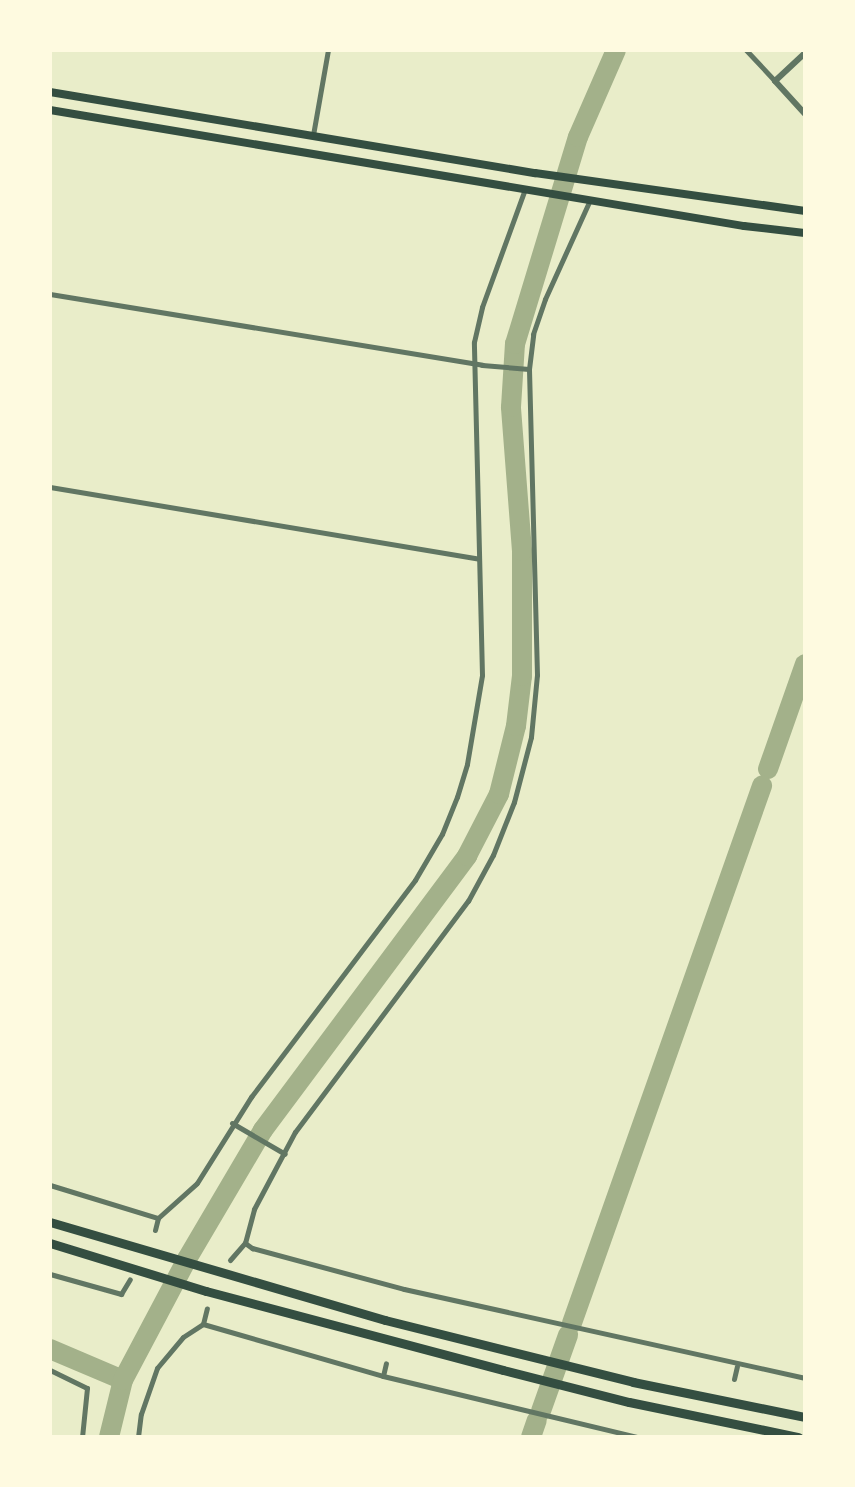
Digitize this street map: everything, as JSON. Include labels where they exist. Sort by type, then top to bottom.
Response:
[{"type":"highway","points":[[50,92],[535,173],[805,211]]},
{"type":"highway","points":[[50,110],[805,233]]},
{"type":"highway","points":[[50,1222],[216,1272],[542,1360],[805,1417]]},
{"type":"highway","points":[[50,1243],[206,1291],[567,1387],[798,1437]]},
{"type":"street","points":[[313,136],[328,50]]},
{"type":"street","points":[[746,50],[805,114]]},
{"type":"street","points":[[775,81],[805,53]]},
{"type":"street","points":[[155,1230],[158,1218],[197,1183],[234,1125],[415,880],[442,834],[467,764],[482,675],[474,342],[482,307],[525,187]]},
{"type":"street","points":[[230,1260],[245,1243],[254,1209],[295,1132],[468,901],[493,855],[514,802],[531,737],[537,675],[526,368],[545,299],[590,199]]},
{"type":"street","points":[[50,294],[474,364],[526,368]]},
{"type":"street","points":[[50,487],[479,559]]},
{"type":"street","points":[[234,1125],[282,1152]]},
{"type":"street","points":[[50,1185],[158,1218]]},
{"type":"street","points":[[245,1243],[252,1248],[404,1289],[737,1366],[805,1378]]},
{"type":"street","points":[[50,1274],[121,1294],[130,1279]]},
{"type":"street","points":[[402,1300],[404,1289]]},
{"type":"street","points":[[138,1437],[141,1414],[157,1368],[183,1337],[203,1324],[207,1308]]},
{"type":"street","points":[[203,1324],[383,1376],[637,1437]]},
{"type":"street","points":[[383,1376],[386,1363]]},
{"type":"street","points":[[734,1379],[737,1366]]},
{"type":"street","points":[[50,1370],[87,1388],[82,1437]]},
{"type":"waterway","points":[[109,1437],[123,1380],[187,1259],[263,1130],[467,856],[499,794],[516,726],[522,676],[522,551],[511,407],[515,344],[578,137],[616,50]]},
{"type":"waterway","points":[[768,769],[805,664]]},
{"type":"waterway","points":[[572,1323],[762,786]]},
{"type":"waterway","points":[[541,1411],[568,1335]]},
{"type":"waterway","points":[[50,1349],[123,1380]]},
{"type":"waterway","points":[[531,1437],[537,1420]]}]
